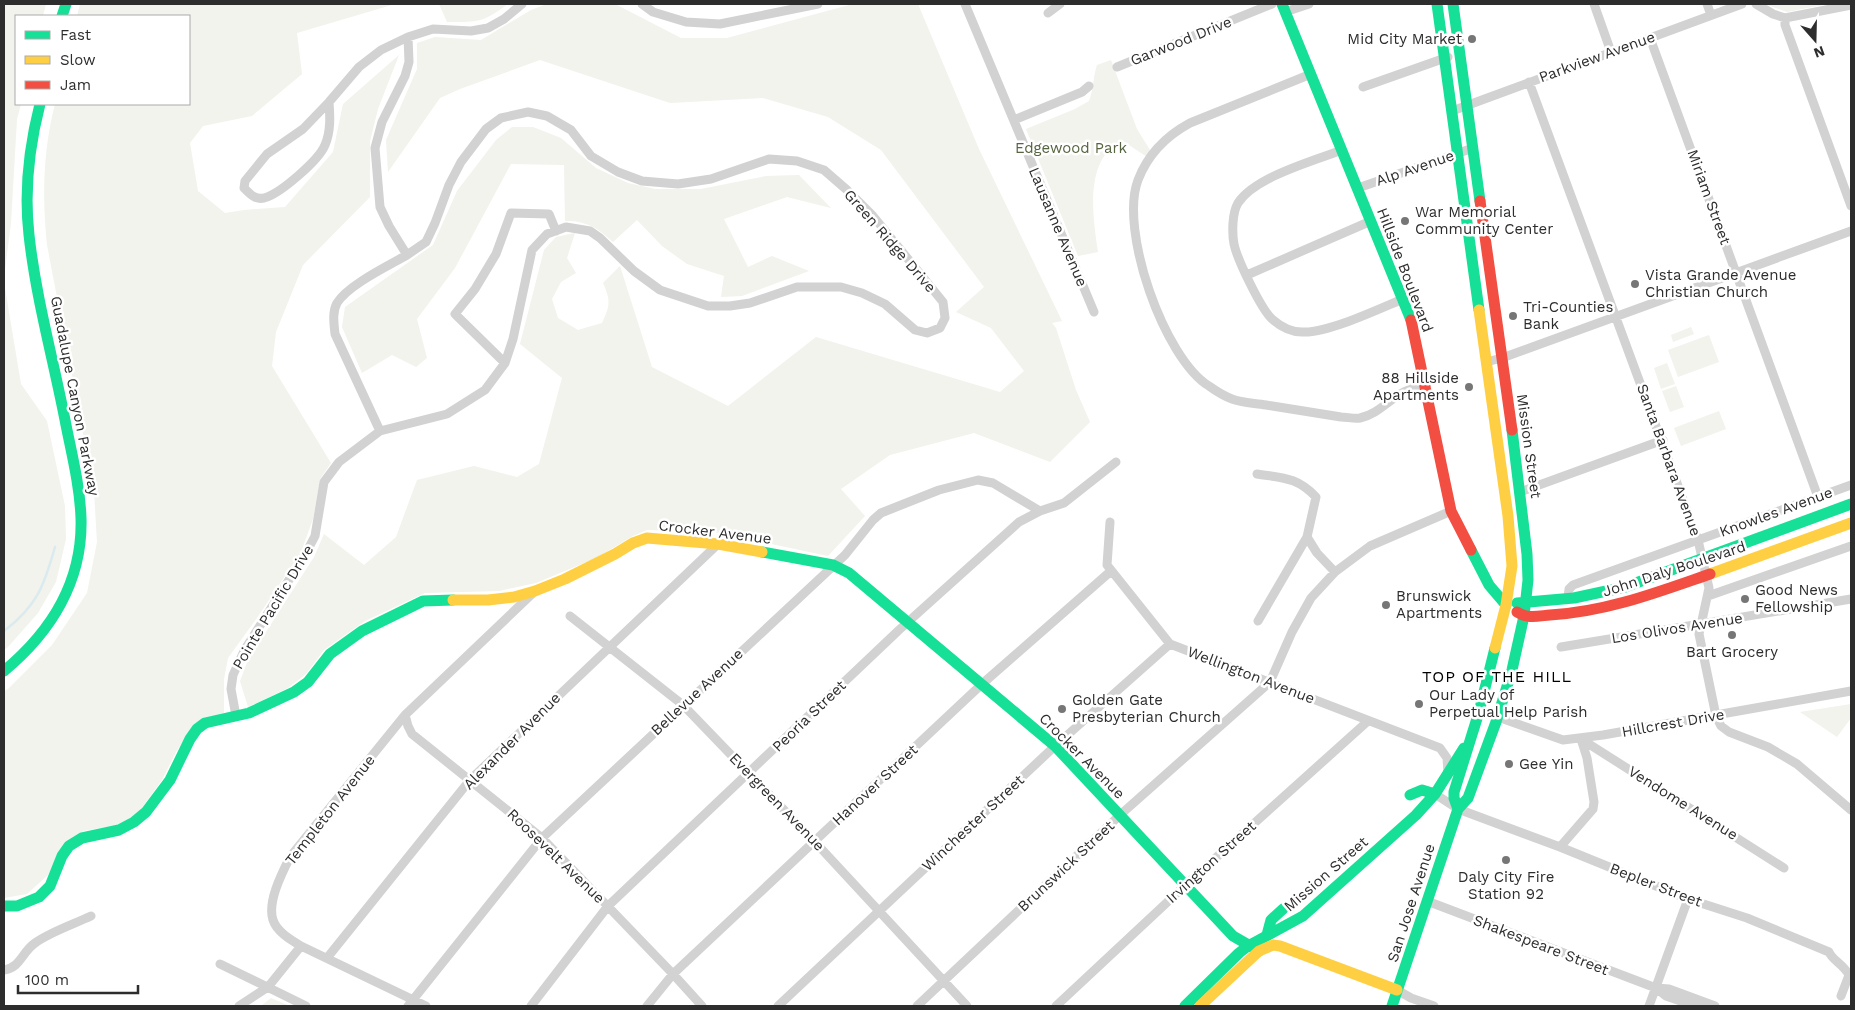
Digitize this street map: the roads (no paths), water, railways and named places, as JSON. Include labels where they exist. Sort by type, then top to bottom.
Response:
[{"type":"main road","name":"Mission Street","points":[[1437,4],[1511,546],[1512,566],[1506,605],[1479,712],[1454,792],[1458,809],[1468,798],[1498,717],[1524,617],[1527,554],[1454,4]]},
{"type":"main road","name":"Hillside Boulevard","points":[[1284,8],[1414,326],[1451,511],[1489,585],[1506,605]]},
{"type":"main road","name":"Guadalupe Canyon Parkway","points":[[4,671],[35,643],[51,622],[60,606],[74,573],[81,529],[78,485],[39,294],[29,232],[27,206],[29,162],[40,105]]},
{"type":"main road","name":"John Daly Boulevard","points":[[1506,605],[1568,598],[1624,587],[1851,504]]},
{"type":"main road","name":"John Daly Boulevard","points":[[1524,617],[1557,616],[1610,607],[1645,597],[1851,523]]},
{"type":"main road","name":"Crocker Avenue","points":[[4,906],[17,906],[39,897],[50,886],[62,856],[69,846],[82,838],[111,833],[134,822],[146,812],[170,780],[190,739],[197,729],[205,723],[249,713],[294,692],[308,682],[330,654],[362,631],[423,601],[488,600],[514,597],[535,591],[596,564],[640,540],[653,538],[718,544],[833,565],[849,573],[1054,746],[1233,936],[1259,951]]},
{"type":"main road","points":[[1506,605],[1524,617]]},
{"type":"main road","points":[[1479,712],[1498,717]]},
{"type":"main road","name":"Mission Street","points":[[1185,1006],[1248,946],[1293,923],[1302,916],[1416,815],[1434,794],[1469,742]]},
{"type":"main road","points":[[1410,795],[1422,790],[1434,794]]},
{"type":"main road","name":"San Jose Avenue","points":[[1392,1006],[1458,809]]},
{"type":"main road","points":[[1267,935],[1271,920],[1284,909]]},
{"type":"main road","points":[[1280,946],[1282,938],[1302,916]]},
{"type":"main road","points":[[1200,1006],[1259,951],[1273,945],[1397,990]]},
{"type":"street","points":[[329,102],[328,135],[325,147],[283,189],[263,198],[252,196],[244,188],[245,181],[267,154],[303,129],[359,67],[381,50],[408,37],[433,29],[471,31],[488,28],[504,19],[522,4]]},
{"type":"street","points":[[642,4],[653,12],[686,22],[720,24],[818,4]]},
{"type":"street","name":"Lausanne Avenue","points":[[965,4],[1094,312]]},
{"type":"street","points":[[1048,13],[1060,4]]},
{"type":"street","name":"Garwood Drive","points":[[1118,66],[1272,4]]},
{"type":"street","points":[[1284,8],[1309,4]]},
{"type":"street","points":[[1594,4],[1612,52]]},
{"type":"street","points":[[1707,4],[1711,15]]},
{"type":"street","name":"Parkview Avenue","points":[[1452,111],[1742,4]]},
{"type":"street","points":[[1756,4],[1773,14],[1785,18],[1851,5]]},
{"type":"street","points":[[1785,18],[1784,25],[1851,206]]},
{"type":"street","points":[[407,254],[389,226],[380,207],[375,148],[382,122],[405,76],[409,62],[408,37]]},
{"type":"street","name":"Miriam Street","points":[[1650,38],[1818,497]]},
{"type":"street","points":[[1363,87],[1460,53]]},
{"type":"street","points":[[1311,74],[1206,115],[1174,132],[1159,145],[1147,162],[1138,181],[1133,218],[1140,262],[1163,322],[1181,358],[1196,377],[1233,400],[1358,418],[1371,414],[1399,393],[1413,387],[1426,386]]},
{"type":"street","name":"Santa Barbara Avenue","points":[[1529,82],[1698,540],[1709,588],[1699,634],[1716,716]]},
{"type":"street","points":[[1014,120],[1082,92],[1089,86]]},
{"type":"street","name":"Green Ridge Drive","points":[[380,431],[335,334],[333,320],[336,304],[348,290],[426,242],[461,162],[486,128],[501,118],[528,112],[547,116],[571,130],[591,156],[618,172],[642,181],[678,184],[711,179],[769,159],[797,161],[824,170],[873,216],[943,302],[945,318],[940,328],[927,334],[915,330],[885,304],[862,293],[842,287],[797,287],[750,303],[730,306],[708,306],[660,290],[634,271],[600,238],[590,231],[566,227],[556,231]]},
{"type":"street","name":"Alp Avenue","points":[[1358,188],[1473,148]]},
{"type":"street","points":[[1342,150],[1256,185],[1237,204],[1233,223],[1234,244],[1260,304],[1270,318],[1284,328],[1302,332],[1322,331],[1403,299]]},
{"type":"street","points":[[505,363],[455,314],[475,289],[496,254],[511,213],[550,214],[556,231]]},
{"type":"street","points":[[1247,275],[1371,221]]},
{"type":"street","name":"Pointe Pacific Drive","points":[[236,716],[231,689],[233,675],[244,651],[315,536],[324,482],[339,462],[380,431],[447,414],[486,390],[505,363],[514,339],[532,250],[547,234],[556,231]]},
{"type":"street","points":[[1486,362],[1502,358],[1851,231]]},
{"type":"street","points":[[1520,492],[1662,440]]},
{"type":"street","name":"Peoria Street","points":[[531,1006],[608,906],[908,622],[1019,522],[1040,511],[1064,503],[1116,462]]},
{"type":"street","points":[[1256,474],[1293,480],[1306,486],[1316,498],[1307,537],[1258,621]]},
{"type":"street","name":"Bellevue Avenue","points":[[410,1003],[542,838],[845,555],[873,520],[881,513],[939,490],[978,480],[993,483],[1040,511]]},
{"type":"street","name":"Knowles Avenue","points":[[1568,598],[1569,589],[1573,585],[1851,485]]},
{"type":"street","name":"Brunswick Street","points":[[917,1006],[1120,815],[1270,682],[1292,632],[1311,598],[1335,572],[1370,546],[1451,511]]},
{"type":"street","points":[[1110,522],[1106,565],[1110,571]]},
{"type":"street","points":[[1307,537],[1317,553],[1335,572]]},
{"type":"street","name":"Alexander Avenue","points":[[327,958],[470,780],[718,544]]},
{"type":"street","points":[[1708,596],[1851,546]]},
{"type":"street","name":"Wellington Avenue","points":[[1110,571],[1170,644],[1440,748],[1447,758],[1448,774]]},
{"type":"street","name":"Hanover Street","points":[[646,1006],[673,974],[982,684],[1110,571]]},
{"type":"street","name":"Templeton Avenue","points":[[426,1006],[410,1003],[301,946],[284,935],[273,920],[273,898],[290,857],[405,714],[535,591]]},
{"type":"street","name":"Los Olivos Avenue","points":[[1561,646],[1851,599]]},
{"type":"street","name":"Evergreen Avenue","points":[[570,616],[683,705],[815,842],[967,1006]]},
{"type":"street","name":"Winchester Street","points":[[778,1006],[1054,746],[1170,644]]},
{"type":"street","name":"Hillcrest Drive","points":[[1498,717],[1562,740],[1581,739],[1851,692]]},
{"type":"street","points":[[405,714],[412,734]]},
{"type":"street","points":[[1716,716],[1721,726],[1728,732],[1768,747],[1797,764],[1851,810]]},
{"type":"street","name":"Irvington Street","points":[[1056,1006],[1185,885],[1368,721]]},
{"type":"street","points":[[389,735],[396,732],[412,734]]},
{"type":"street","name":"Roosevelt Avenue","points":[[412,734],[542,838],[702,1006]]},
{"type":"street","points":[[1560,847],[1593,809],[1594,802],[1587,758],[1581,739]]},
{"type":"street","name":"Vendome Avenue","points":[[1581,739],[1784,868]]},
{"type":"street","name":"Bepler Street","points":[[1434,794],[1458,809],[1560,847],[1688,899],[1747,918],[1829,952],[1832,958],[1844,966],[1849,975],[1841,996]]},
{"type":"street","points":[[1649,1006],[1688,899]]},
{"type":"street","name":"Shakespeare Street","points":[[1427,901],[1656,988],[1669,989],[1715,1006]]},
{"type":"street","points":[[4,970],[13,968],[18,964],[26,950],[36,942],[92,916]]},
{"type":"street","points":[[240,1006],[268,987],[301,946]]},
{"type":"street","points":[[220,964],[306,1006]]},
{"type":"street","name":"Shakespeare Street","points":[[1656,988],[1666,996],[1695,1006]]},
{"type":"street","points":[[1397,990],[1411,998],[1434,1006]]},
{"type":"street","points":[[251,1006],[255,995]]},
{"type":"waterway","points":[[4,631],[32,604],[43,584],[55,547]]},
{"type":"place","name":"Mid City Market","points":[[1472,39]]},
{"type":"place","name":"War Memorial Community Center","points":[[1405,221]]},
{"type":"place","name":"Vista Grande Avenue Christian Church","points":[[1635,284]]},
{"type":"place","name":"Tri-Counties Bank","points":[[1513,316]]},
{"type":"place","name":"88 Hillside Apartments","points":[[1469,387]]},
{"type":"place","name":"Good News Fellowship","points":[[1745,599]]},
{"type":"place","name":"Brunswick Apartments","points":[[1386,605]]},
{"type":"place","name":"Bart Grocery","points":[[1732,635]]},
{"type":"place","name":"Our Lady of Perpetual Help Parish","points":[[1419,704]]},
{"type":"place","name":"Golden Gate Presbyterian Church","points":[[1062,709]]},
{"type":"place","name":"Gee Yin","points":[[1509,764]]},
{"type":"place","name":"Daly City Fire Station 92","points":[[1506,860]]},
{"type":"district","name":"TOP OF THE HILL","points":[[1497,676]]},
{"type":"park label","name":"Edgewood Park","points":[[1071,148]]}]
